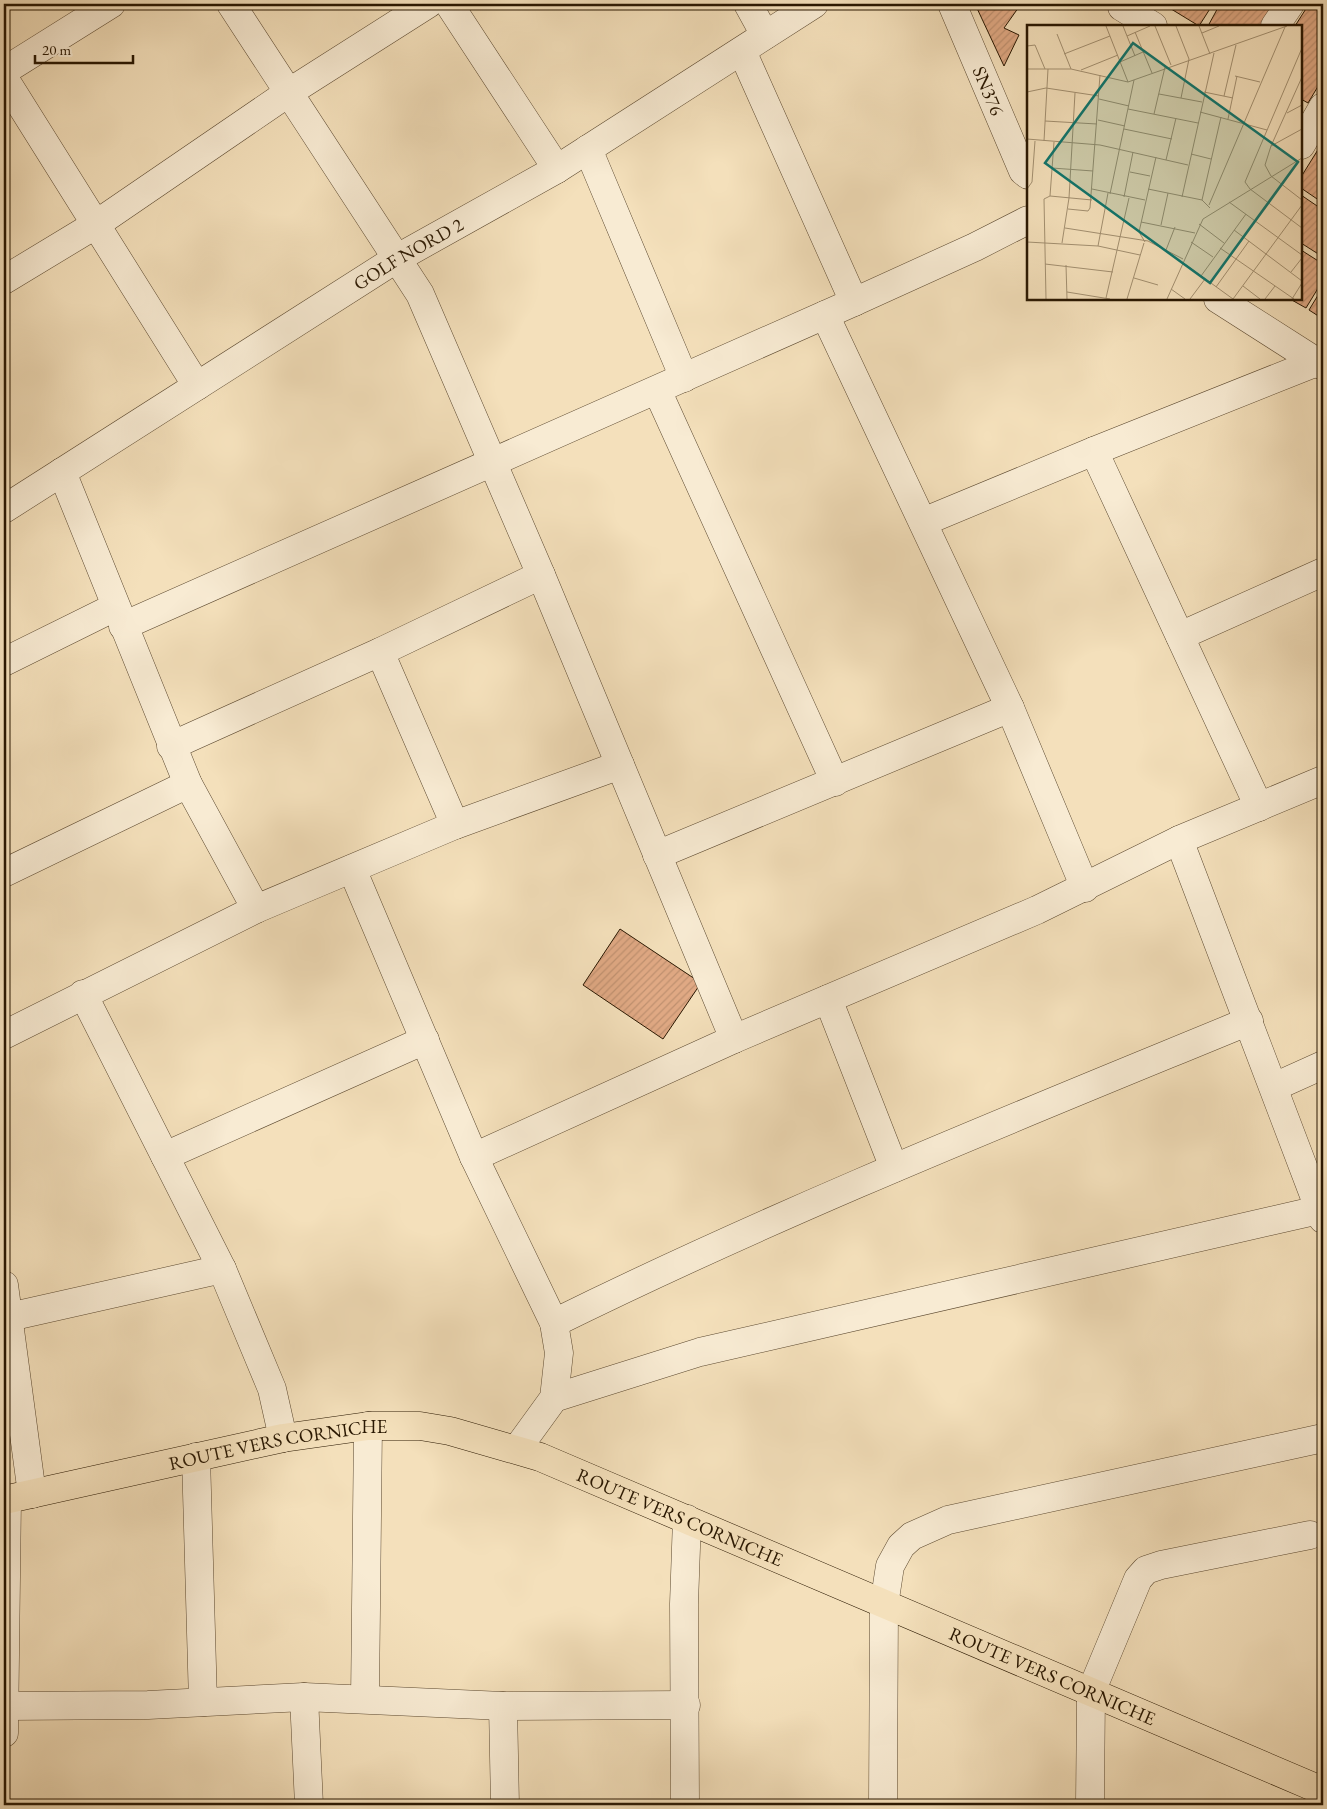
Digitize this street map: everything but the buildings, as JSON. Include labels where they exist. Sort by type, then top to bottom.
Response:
[{"type":"main road","name":"ROUTE VERS CORNICHE","points":[[14,1498],[283,1438],[368,1426],[420,1426],[450,1431],[517,1449],[687,1519],[884,1605],[1323,1791]]},
{"type":"street","points":[[4,72],[111,4]]},
{"type":"street","points":[[231,4],[420,294],[490,462],[541,575],[734,1039]]},
{"type":"street","points":[[4,280],[95,225],[288,94],[428,4]]},
{"type":"street","points":[[449,4],[557,169]]},
{"type":"street","points":[[748,4],[765,35]]},
{"type":"street","name":"GOLF NORD 2","points":[[4,509],[396,259],[557,169],[814,4]]},
{"type":"street","name":"SN376","points":[[952,4],[1026,169]]},
{"type":"street","points":[[1276,25],[1290,4]]},
{"type":"street","points":[[1119,12],[1151,25]]},
{"type":"street","points":[[742,51],[854,302]]},
{"type":"street","points":[[4,78],[197,386]]},
{"type":"street","points":[[588,149],[684,378]]},
{"type":"street","points":[[4,662],[119,617],[657,390],[975,247],[1027,221]]},
{"type":"street","points":[[1220,300],[1320,364]]},
{"type":"street","points":[[825,315],[1010,708],[1085,888]]},
{"type":"street","points":[[924,522],[1094,451],[1320,364]]},
{"type":"street","points":[[657,390],[835,782]]},
{"type":"street","points":[[1094,451],[1259,807]]},
{"type":"street","points":[[62,472],[171,746],[188,784],[256,909]]},
{"type":"street","points":[[1180,636],[1323,572]]},
{"type":"street","points":[[171,746],[380,652],[541,575]]},
{"type":"street","points":[[380,652],[455,825]]},
{"type":"street","points":[[657,855],[1010,708]]},
{"type":"street","points":[[4,1035],[256,909],[455,825],[620,765]]},
{"type":"street","points":[[474,1157],[734,1039],[1085,888],[1180,840],[1323,780]]},
{"type":"street","points":[[4,873],[188,784]]},
{"type":"street","points":[[554,1398],[700,1352],[1322,1212],[1180,840]]},
{"type":"street","points":[[352,869],[474,1157],[554,1323],[558,1353],[554,1398],[517,1449]]},
{"type":"street","points":[[83,994],[222,1269],[272,1389],[283,1438]]},
{"type":"street","points":[[828,999],[894,1168]]},
{"type":"street","points":[[554,1323],[626,1287],[894,1168],[1250,1021]]},
{"type":"street","points":[[165,1156],[425,1040]]},
{"type":"street","points":[[1274,1087],[1323,1066]]},
{"type":"street","points":[[9,1317],[222,1269]]},
{"type":"street","points":[[4,1285],[9,1317],[14,1498],[4,1733]]},
{"type":"street","points":[[364,1699],[368,1426]]},
{"type":"street","points":[[883,1805],[884,1605],[890,1566],[901,1546],[912,1536],[948,1520],[1323,1438]]},
{"type":"street","points":[[196,1457],[203,1702]]},
{"type":"street","points":[[686,1805],[684,1604],[687,1519]]},
{"type":"street","points":[[1090,1805],[1091,1692],[1138,1579],[1146,1570],[1319,1539]]},
{"type":"street","points":[[6,1706],[203,1702],[304,1697],[503,1706],[686,1705]]},
{"type":"street","points":[[304,1697],[309,1805]]},
{"type":"street","points":[[503,1706],[505,1805]]}]
